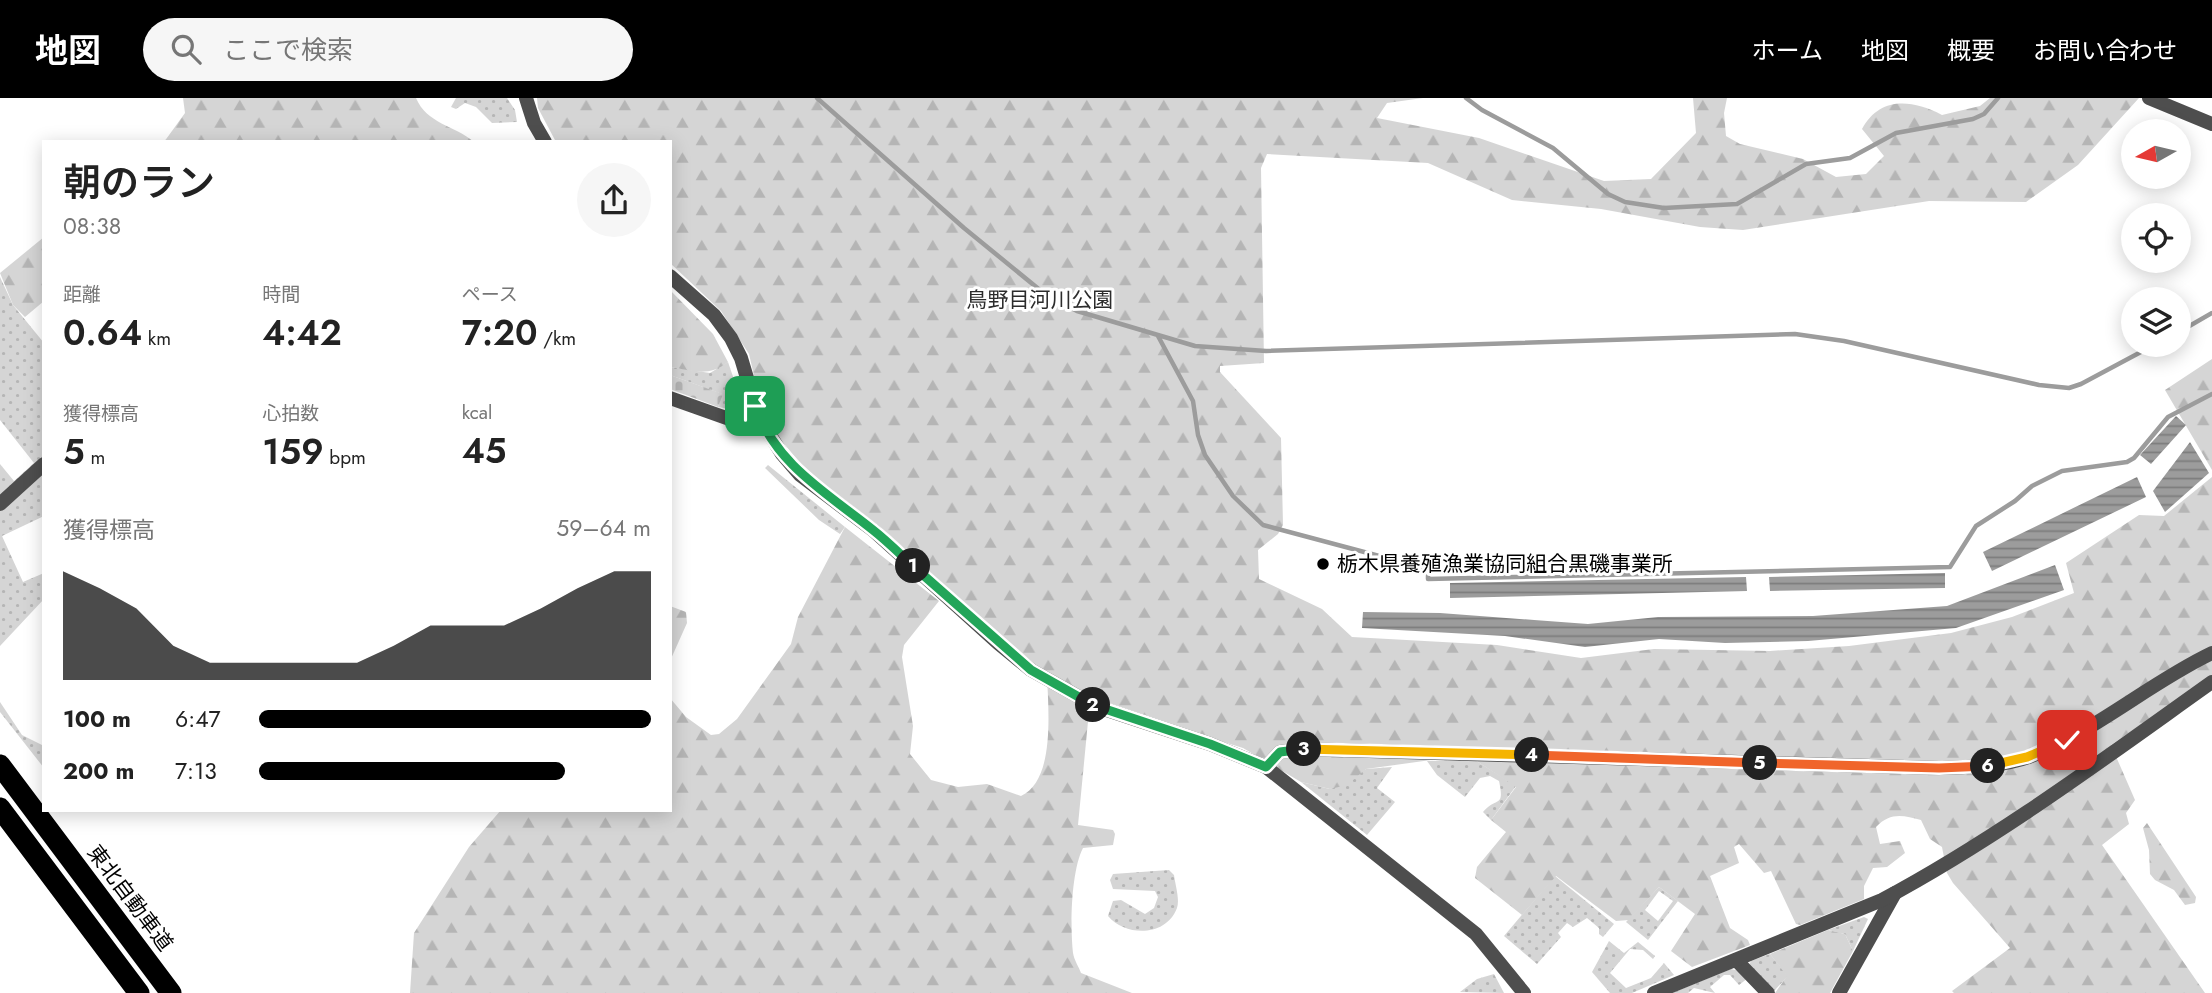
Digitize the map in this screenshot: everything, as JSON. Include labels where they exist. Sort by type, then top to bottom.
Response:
[{"type":"highway","name":"東北自動車道","points":[[0,765],[171,993]]},
{"type":"highway","points":[[0,808],[139,993]]},
{"type":"street","points":[[526,98],[534,123],[544,140]]},
{"type":"street","points":[[2149,98],[2212,124]]},
{"type":"street","points":[[672,278],[714,315],[731,338],[741,358],[759,418],[782,454],[800,475],[874,531],[1031,670],[1061,690],[1095,706],[1210,744],[1266,767],[1476,934],[1524,993]]},
{"type":"street","points":[[672,399],[732,420],[759,418]]},
{"type":"street","points":[[0,504],[42,466]]},
{"type":"street","points":[[1266,767],[1280,752],[1303,749],[1939,768],[1987,766],[2027,757],[2067,740],[2158,681],[2212,653]]},
{"type":"street","points":[[1654,993],[1895,893],[1992,834],[2212,682]]},
{"type":"street","points":[[1839,993],[1895,893]]},
{"type":"street","points":[[1736,960],[1768,993]]},
{"type":"green space","points":[[183,98],[416,98],[434,119],[471,140],[165,140],[185,113]]},
{"type":"green space","points":[[456,98],[507,98],[515,110],[517,122],[492,123],[476,107],[465,103],[456,109],[451,107]]},
{"type":"green space","name":"鳥野目河川公園","points":[[537,98],[1423,98],[1387,103],[1377,118],[1479,138],[1604,181],[1651,179],[1696,133],[1693,98],[1727,98],[1724,113],[1726,136],[1740,144],[1803,159],[1836,177],[1866,174],[1884,156],[1862,129],[1877,111],[1886,106],[1907,104],[1930,109],[1942,115],[1980,106],[1990,98],[2139,98],[2078,165],[2026,202],[1929,201],[1743,230],[1700,227],[1601,209],[1512,200],[1428,163],[1267,154],[1261,168],[1264,363],[1220,366],[1220,372],[1281,438],[1283,525],[1278,534],[1258,550],[1259,579],[1322,609],[1352,637],[1497,645],[1581,658],[1654,649],[1770,651],[1849,646],[1951,633],[2012,617],[2074,593],[2066,563],[2139,515],[2164,516],[2212,477],[2212,676],[2111,745],[2135,800],[2126,813],[2129,824],[2102,845],[2205,993],[1954,993],[1952,991],[2010,948],[1953,883],[1947,873],[1942,847],[1930,839],[1921,820],[1903,816],[1886,819],[1876,827],[1880,844],[1900,841],[1905,853],[1887,867],[1873,868],[1864,886],[1864,899],[1800,925],[1796,924],[1771,871],[1764,873],[1739,844],[1734,847],[1739,863],[1710,876],[1730,928],[1748,940],[1750,945],[1692,967],[1671,951],[1695,914],[1659,887],[1629,920],[1616,921],[1556,876],[1522,915],[1475,878],[1477,867],[1506,832],[1491,820],[1516,787],[1475,760],[1431,760],[1366,769],[1347,785],[1330,789],[1301,782],[1243,748],[1090,701],[1078,825],[1113,830],[1115,834],[1113,845],[1083,848],[1079,858],[1072,899],[1073,953],[1081,973],[1132,993],[410,993],[414,933],[469,847],[499,812],[672,812],[672,700],[686,717],[711,735],[719,734],[737,719],[791,644],[798,617],[845,527],[939,601],[904,645],[902,657],[913,726],[910,754],[931,780],[958,787],[987,784],[1021,796],[1032,788],[1040,775],[1048,742],[1047,674],[1032,666],[892,540],[808,472],[773,431],[759,397],[749,354],[721,311],[672,265],[672,140],[555,140],[538,108]]},
{"type":"green space","points":[[42,239],[42,303],[25,317],[13,305],[0,273]]},
{"type":"green space","points":[[0,277],[13,305],[42,341],[42,460],[0,496],[0,464],[14,481],[34,463],[0,420]]},
{"type":"green space","points":[[672,292],[713,334],[728,362],[715,370],[694,371],[672,367]]},
{"type":"green space","points":[[2212,359],[2212,470],[2165,390]]},
{"type":"green space","points":[[728,362],[741,400],[736,410],[718,407],[722,394],[672,376],[672,367],[710,373]]},
{"type":"green space","points":[[672,376],[723,394],[718,407],[672,390]]},
{"type":"green space","points":[[768,465],[845,527],[840,534],[819,520],[765,468]]},
{"type":"green space","points":[[42,473],[42,517],[2,536],[23,582],[42,574],[42,601],[0,646],[0,510]]},
{"type":"green space","points":[[672,607],[686,612],[687,623],[672,657]]},
{"type":"green space","points":[[0,702],[22,735],[42,745],[42,765],[0,712]]},
{"type":"green space","points":[[1475,760],[1516,786],[1491,820],[1483,812],[1500,799],[1499,781],[1490,776],[1480,778],[1465,797],[1437,775],[1427,761]]},
{"type":"green space","points":[[1392,767],[1377,788],[1395,802],[1367,835],[1301,782],[1330,789],[1366,769]]},
{"type":"green space","points":[[2147,823],[2196,897],[2195,903],[2185,905],[2174,890],[2155,880],[2150,874],[2149,850],[2143,828]]},
{"type":"green space","points":[[1169,870],[1174,875],[1178,896],[1177,908],[1172,918],[1155,929],[1145,931],[1125,928],[1108,916],[1113,901],[1121,900],[1145,914],[1154,908],[1158,897],[1155,891],[1113,889],[1110,880],[1113,874]]},
{"type":"green space","points":[[1555,876],[1614,924],[1603,937],[1599,934],[1599,928],[1587,918],[1573,927],[1567,923],[1558,933],[1561,937],[1537,964],[1504,936]]},
{"type":"green space","points":[[1659,887],[1678,901],[1648,940],[1626,922]],"holes":[[[1659,891],[1673,901],[1658,921],[1645,910]]]},
{"type":"green space","points":[[1864,917],[1868,919],[1853,951],[1845,934],[1828,930]]},
{"type":"green space","points":[[1828,930],[1845,934],[1853,951],[1830,993],[1775,993],[1787,976],[1770,954]]},
{"type":"green space","points":[[1609,941],[1624,953],[1638,942],[1655,956],[1653,959],[1643,950],[1630,949],[1610,973],[1626,988],[1651,978],[1664,963],[1674,975],[1632,993],[1610,993],[1592,972]]},
{"type":"green space","points":[[1770,954],[1788,976],[1774,991],[1749,965],[1751,961]]},
{"type":"green space","points":[[1731,969],[1740,971],[1748,978],[1739,985],[1730,975],[1724,975],[1710,987],[1715,993],[1694,988],[1688,993],[1672,993]]},
{"type":"green space","points":[[1494,974],[1504,993],[1460,992],[1477,979]]},
{"type":"shaded area","points":[[2176,416],[2186,425],[2151,464],[2140,455]]},
{"type":"shaded area","points":[[2190,442],[2209,473],[2165,512],[2153,491]]},
{"type":"shaded area","points":[[2137,477],[2146,497],[1992,571],[1983,552]]},
{"type":"shaded area","points":[[2055,565],[2064,590],[1956,628],[1808,641],[1725,643],[1659,639],[1585,647],[1505,636],[1362,628],[1363,612],[1440,613],[1588,624],[1658,617],[1813,616],[1947,606]]},
{"type":"shaded area","points":[[1945,573],[1945,588],[1770,591],[1769,577]]},
{"type":"shaded area","points":[[1746,577],[1747,591],[1450,598],[1450,583]]},
{"type":"waterway","points":[[817,98],[964,228],[1046,295],[1077,311],[1195,346],[1266,351],[1795,334],[1844,341],[2039,385],[2069,388],[2132,357]]},
{"type":"waterway","points":[[1466,98],[1482,110],[1553,148],[1608,194],[1625,202],[1664,208],[1737,204],[1806,164],[1850,158],[1896,133],[1973,119],[1984,114],[1998,98]]},
{"type":"waterway","points":[[2191,325],[2212,313]]},
{"type":"waterway","points":[[1158,336],[1193,401],[1198,435],[1205,455],[1233,496],[1263,525],[1428,569],[1428,579],[1950,567],[1976,526],[2015,501],[2032,486],[2062,471],[2127,462],[2134,458],[2168,417],[2212,394]]},
{"type":"place","name":"栃木県養殖漁業協同組合黒磯事業所","points":[[1323,564]]},
{"type":"route","points":[[755,406],[759,418],[782,454],[800,475],[874,531],[1031,670],[1061,690],[1095,706],[1210,744],[1266,767],[1280,752],[1303,749],[1939,768],[1987,766],[2027,757],[2067,740]]}]
